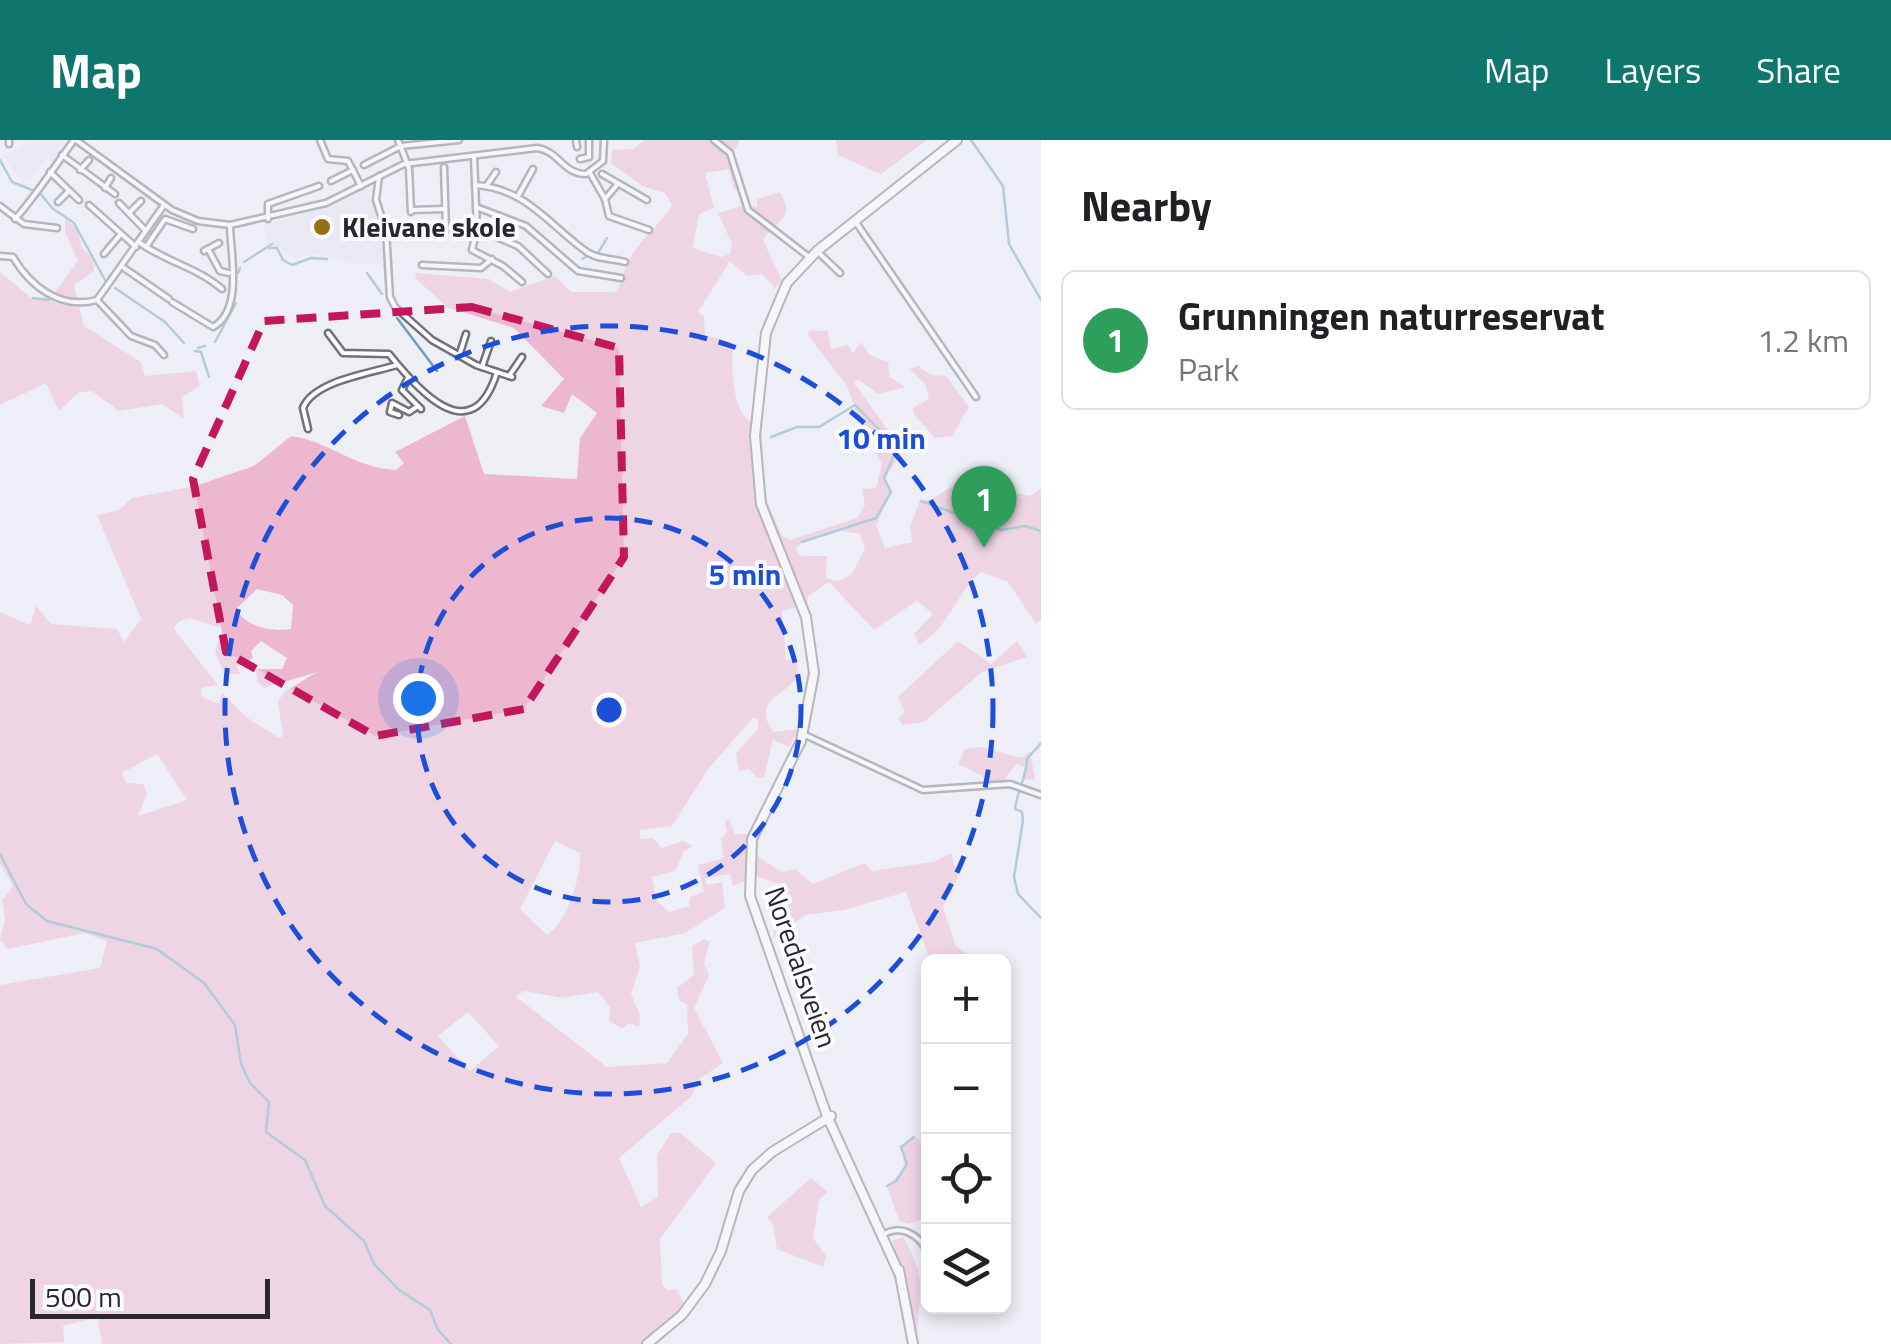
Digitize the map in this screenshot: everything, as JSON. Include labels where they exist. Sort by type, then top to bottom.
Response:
[{"type":"main road","name":"Noredalsveien","points":[[913,1344],[899,1272],[830,1118],[757,922],[748,874],[758,822],[803,734],[814,685],[811,636],[764,515],[755,446],[770,318],[783,289],[813,254],[956,140]]},
{"type":"main road","points":[[646,1344],[677,1320],[702,1290],[721,1251],[739,1191],[752,1170],[830,1118]]},
{"type":"street","points":[[15,219],[31,206],[50,172],[75,140],[164,205],[190,218],[230,225],[330,202],[408,163],[545,149],[573,173],[590,174],[603,161],[604,140]]},
{"type":"street","points":[[320,140],[328,158],[346,159],[361,186]]},
{"type":"street","points":[[398,140],[408,163],[411,211],[446,209]]},
{"type":"street","points":[[364,165],[401,146],[444,145],[459,140]]},
{"type":"street","points":[[576,140],[577,148]]},
{"type":"street","points":[[580,160],[589,157],[590,140]]},
{"type":"street","points":[[714,140],[732,158],[748,210],[840,273]]},
{"type":"street","points":[[505,142],[506,152]]},
{"type":"street","points":[[62,156],[115,194]]},
{"type":"street","points":[[474,156],[476,228],[472,250],[492,259],[519,281]]},
{"type":"street","points":[[80,170],[89,160]]},
{"type":"street","points":[[518,196],[533,169]]},
{"type":"street","points":[[331,181],[353,170]]},
{"type":"street","points":[[442,170],[446,230]]},
{"type":"street","points":[[50,172],[79,200]]},
{"type":"street","points":[[486,186],[496,172]]},
{"type":"street","points":[[590,174],[605,198],[609,216],[649,230]]},
{"type":"street","points":[[602,174],[647,200]]},
{"type":"street","points":[[378,177],[376,200],[386,231],[392,302],[422,334],[482,368],[511,377],[522,357]]},
{"type":"street","points":[[105,188],[111,178]]},
{"type":"street","points":[[475,185],[518,196],[555,221],[590,254],[625,262]]},
{"type":"street","points":[[605,198],[618,185]]},
{"type":"street","points":[[268,219],[268,204],[319,186]]},
{"type":"street","points":[[311,188],[314,195]]},
{"type":"street","points":[[58,202],[69,190]]},
{"type":"street","points":[[128,213],[142,201]]},
{"type":"street","points":[[119,203],[146,231]]},
{"type":"street","points":[[89,205],[120,235],[169,263],[206,276],[222,290]]},
{"type":"street","points":[[0,256],[13,258],[22,274],[50,296],[79,302],[97,300],[164,205]]},
{"type":"street","points":[[0,206],[15,219],[57,228]]},
{"type":"street","points":[[476,207],[526,226],[578,271],[621,278]]},
{"type":"street","points":[[146,247],[165,217],[193,229]]},
{"type":"street","points":[[855,220],[976,397]]},
{"type":"street","points":[[122,267],[170,301],[217,326],[232,306],[230,225]]},
{"type":"street","points":[[476,228],[518,246],[540,271],[548,274]]},
{"type":"street","points":[[104,254],[120,235]]},
{"type":"street","points":[[219,242],[206,250],[221,272],[232,273]]},
{"type":"street","points":[[422,264],[484,268],[492,259]]},
{"type":"street","points":[[608,274],[609,267]]},
{"type":"street","points":[[97,300],[134,338],[156,345],[164,355]]},
{"type":"street","points":[[328,333],[342,353],[387,353],[437,405],[464,410],[484,400],[497,372]]},
{"type":"street","points":[[459,356],[466,334]]},
{"type":"street","points":[[482,368],[491,342]]},
{"type":"street","points":[[308,429],[303,408],[312,393],[364,370],[397,365]]},
{"type":"street","points":[[399,415],[390,412],[392,404],[409,412],[420,407],[402,390],[408,378]]},
{"type":"street","points":[[803,734],[920,789],[1010,784],[1041,795]]},
{"type":"street","points":[[884,1235],[900,1232],[918,1237],[921,1242]]},
{"type":"highlighted area","points":[[472,307],[619,348],[624,557],[524,709],[375,736],[226,652],[193,479],[264,321]]},
{"type":"shaded area","points":[[34,140],[62,140],[64,146],[52,163],[45,159],[28,182],[16,175],[4,156]]},
{"type":"shaded area","points":[[644,140],[740,140],[732,154],[740,190],[734,190],[729,169],[705,173],[714,208],[699,214],[693,248],[721,257],[730,254],[732,244],[718,213],[745,205],[757,207],[757,199],[780,192],[784,201],[783,218],[763,240],[782,281],[775,288],[762,274],[747,276],[730,261],[698,312],[704,316],[705,335],[733,343],[734,385],[743,414],[749,421],[760,415],[766,499],[782,536],[790,540],[857,518],[865,505],[862,489],[876,488],[882,464],[875,452],[881,436],[863,430],[847,386],[807,334],[810,330],[828,331],[831,349],[848,345],[853,353],[861,342],[870,355],[888,362],[890,377],[906,387],[878,394],[859,380],[853,381],[893,437],[906,446],[884,480],[892,491],[876,525],[885,548],[912,542],[910,527],[920,500],[932,499],[959,482],[1030,496],[1041,489],[1041,619],[1036,624],[1008,582],[981,572],[940,627],[919,645],[914,634],[933,614],[917,601],[874,630],[829,582],[808,596],[807,605],[782,611],[786,660],[796,661],[798,672],[794,681],[771,700],[766,718],[773,732],[799,729],[789,747],[773,740],[764,777],[758,778],[749,769],[739,771],[736,753],[758,729],[758,719],[753,718],[708,769],[672,826],[640,830],[640,839],[653,838],[662,848],[683,841],[693,846],[684,851],[675,871],[652,877],[657,901],[669,912],[689,906],[690,897],[704,892],[698,865],[724,858],[721,838],[727,832],[725,821],[729,820],[735,834],[757,835],[754,854],[782,872],[795,869],[813,884],[864,863],[872,871],[933,862],[951,853],[958,876],[943,907],[956,946],[967,954],[928,954],[906,892],[844,910],[806,915],[773,938],[775,918],[788,911],[779,884],[756,876],[733,886],[730,874],[705,878],[707,885],[722,882],[725,908],[685,933],[635,943],[640,967],[631,994],[640,1015],[639,1027],[629,1023],[622,1029],[609,1021],[610,1007],[598,992],[562,998],[525,991],[515,996],[607,1067],[667,1063],[688,1034],[687,1005],[679,1000],[677,988],[694,975],[692,946],[704,939],[710,942],[704,963],[709,975],[694,1008],[723,1063],[698,1080],[692,1096],[619,1158],[641,1207],[658,1197],[657,1155],[671,1133],[680,1133],[716,1163],[660,1239],[662,1285],[668,1290],[676,1289],[689,1312],[657,1344],[102,1344],[98,1317],[63,1326],[64,1342],[0,1344],[0,985],[100,968],[107,941],[84,933],[8,949],[0,940],[5,919],[2,900],[13,886],[0,863],[0,612],[30,625],[36,606],[51,624],[117,629],[124,642],[141,619],[97,515],[119,510],[132,498],[195,486],[254,466],[291,436],[318,443],[367,465],[396,470],[404,463],[395,452],[465,416],[484,474],[577,479],[580,438],[597,413],[572,394],[564,413],[541,406],[564,379],[514,328],[447,307],[415,278],[416,273],[489,279],[510,292],[555,276],[571,292],[615,292],[631,256],[672,205],[665,193],[644,187],[611,163],[612,150],[634,149]],"holes":[[[836,530],[860,534],[865,549],[851,575],[838,581],[826,578],[827,556],[801,556],[795,549],[802,542]],[[257,589],[282,595],[293,605],[291,629],[260,627],[236,609]],[[189,618],[222,628],[215,653],[225,674],[240,674],[237,667],[253,658],[251,651],[261,641],[287,658],[282,669],[256,669],[257,682],[264,688],[317,672],[284,692],[278,702],[283,736],[279,738],[249,719],[222,693],[219,704],[202,697],[201,688],[218,685],[174,629],[178,622]],[[157,754],[187,800],[138,816],[147,794],[143,784],[126,783],[122,773]],[[555,841],[580,853],[576,886],[567,909],[547,935],[520,909]],[[468,1012],[499,1046],[470,1071],[438,1036]]]},
{"type":"shaded area","points":[[836,140],[927,140],[881,174],[838,155]]},
{"type":"shaded area","name":"Kleivane skole","points":[[367,187],[381,231],[383,263],[361,265],[319,254],[295,258],[266,242],[264,225],[331,206]]},
{"type":"shaded area","points":[[65,219],[77,228],[82,248],[93,258],[94,271],[74,285],[84,326],[141,362],[145,376],[196,371],[200,386],[182,397],[184,419],[162,404],[119,411],[92,391],[78,393],[59,411],[46,383],[0,405],[0,272],[30,297],[61,304],[56,291],[78,261],[65,232]]},
{"type":"shaded area","points":[[918,366],[931,375],[946,376],[969,407],[952,436],[935,438],[913,413],[913,408],[929,399],[925,384],[910,369]]},
{"type":"shaded area","points":[[958,641],[991,664],[1017,641],[1027,657],[982,672],[924,722],[902,725],[898,718],[905,712],[898,697]]},
{"type":"shaded area","points":[[981,747],[1022,758],[1030,751],[1035,779],[1022,780],[1025,767],[1016,764],[1002,783],[984,788],[984,777],[958,764],[965,749]]},
{"type":"shaded area","points":[[914,1136],[921,1140],[921,1220],[908,1224],[899,1221],[887,1186],[904,1170],[903,1145]]},
{"type":"shaded area","points":[[811,1178],[828,1192],[819,1200],[813,1238],[826,1256],[823,1267],[777,1249],[773,1225],[767,1217]]},
{"type":"shaded area","points":[[903,1237],[919,1275],[917,1337],[892,1241]]},
{"type":"waterway","points":[[971,140],[1003,186],[1009,244],[1041,300]]},
{"type":"waterway","points":[[0,160],[12,182],[40,193],[52,208],[74,223],[105,280]]},
{"type":"waterway","points":[[598,253],[607,238]]},
{"type":"waterway","points":[[244,262],[272,244]]},
{"type":"waterway","points":[[269,248],[277,248],[283,260],[292,265],[311,258],[327,259]]},
{"type":"waterway","points":[[582,259],[588,256]]},
{"type":"waterway","points":[[238,273],[240,268]]},
{"type":"waterway","points":[[367,273],[382,294]]},
{"type":"waterway","points":[[115,288],[165,322],[184,343]]},
{"type":"waterway","points":[[33,298],[49,300]]},
{"type":"waterway","points":[[215,342],[236,303]]},
{"type":"waterway","points":[[397,318],[437,371]]},
{"type":"waterway","points":[[198,348],[205,346]]},
{"type":"waterway","points":[[195,351],[201,352],[209,377]]},
{"type":"waterway","points":[[771,437],[797,427],[819,427],[855,405],[897,448],[884,478],[891,492],[876,518],[802,542]]},
{"type":"waterway","points":[[921,501],[1001,530],[1025,526],[1041,531]]},
{"type":"waterway","points":[[1041,743],[1027,759],[1016,802],[1015,809],[1022,812],[1023,820],[1014,877],[1018,894],[1041,918]]},
{"type":"waterway","points":[[0,854],[26,904],[47,921],[157,949],[204,983],[235,1025],[241,1064],[250,1083],[269,1102],[266,1132],[305,1160],[325,1206],[364,1241],[374,1264],[399,1290],[430,1310],[438,1330],[451,1344]]},
{"type":"waterway","points":[[887,1186],[896,1181],[907,1164],[901,1147],[914,1137]]},
{"type":"place","name":"Kleivane skole","points":[[322,227]]},
{"type":"place","name":"Grunningen naturreservat","points":[[984,548]]}]
